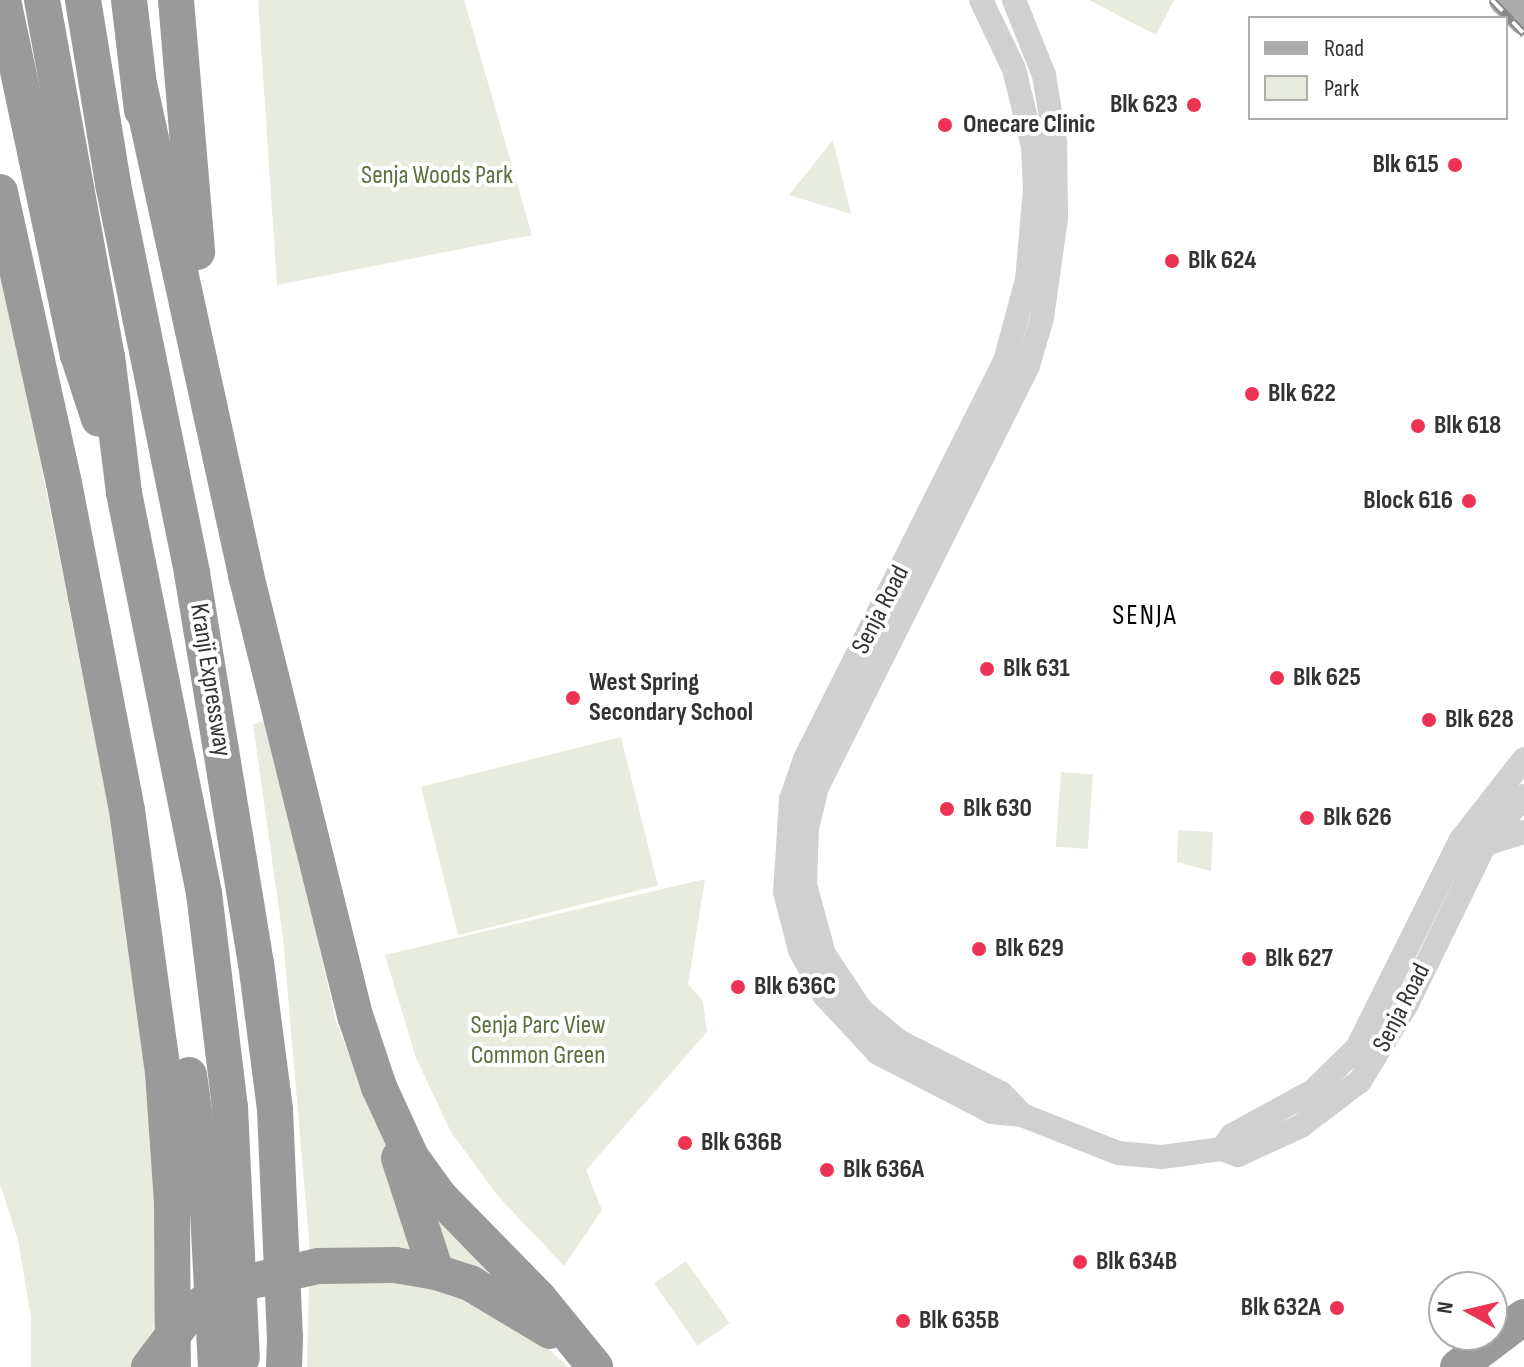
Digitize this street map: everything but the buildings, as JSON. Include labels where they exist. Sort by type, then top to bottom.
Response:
[{"type":"highway","points":[[3,0],[78,355],[124,493]]},
{"type":"highway","points":[[42,0],[107,356],[124,493]]},
{"type":"highway","name":"Kranji Expressway","points":[[83,0],[121,229],[173,478],[254,948],[275,1110],[284,1352]]},
{"type":"highway","points":[[129,0],[140,88],[173,478]]},
{"type":"highway","points":[[176,0],[214,421]]},
{"type":"highway","points":[[140,88],[246,575],[356,1018],[436,1272]]},
{"type":"highway","points":[[0,192],[64,483],[176,1074],[208,1211],[233,1364]]},
{"type":"highway","name":"Kranji Expressway","points":[[124,493],[204,893],[230,1107],[233,1364]]},
{"type":"highway","points":[[173,1367],[172,1202],[176,1074]]},
{"type":"highway","points":[[379,1087],[411,1157],[440,1197],[539,1298],[594,1366]]},
{"type":"highway","points":[[149,1367],[188,1315],[235,1285],[344,1264],[436,1272],[470,1283],[529,1315],[594,1366]]},
{"type":"highway","points":[[1458,1367],[1524,1317]]},
{"type":"main road","points":[[1504,0],[1524,20]]},
{"type":"street","name":"Senja Road","points":[[981,0],[1014,69],[1033,147],[1033,230],[1023,308],[1005,361],[805,759],[786,826],[785,892],[812,976],[858,1037],[938,1087],[992,1112],[1022,1115],[1118,1153],[1181,1156],[1222,1149],[1232,1135],[1292,1106],[1337,1072],[1396,999],[1485,844],[1524,796]]},
{"type":"street","name":"Senja Road","points":[[1014,0],[1044,75],[1055,142],[1056,218],[1042,318],[1028,366],[817,787],[807,828],[805,885],[824,954],[861,1010],[900,1042],[1001,1093],[1022,1115]]},
{"type":"street","name":"Senja Road","points":[[1396,999],[1460,841],[1524,759]]},
{"type":"street","points":[[1485,844],[1524,832]]},
{"type":"green space","name":"Senja Woods Park","points":[[258,0],[464,0],[532,235],[277,285]]},
{"type":"green space","points":[[1089,0],[1174,0],[1156,35]]},
{"type":"green space","points":[[833,140],[851,214],[789,195]]},
{"type":"green space","points":[[0,256],[133,932],[161,1265],[152,1337],[131,1367],[31,1367],[31,1317],[18,1240],[0,1184]]},
{"type":"green space","points":[[269,720],[336,1022],[365,1095],[488,1270],[482,1278],[310,1252],[283,938],[253,724]]},
{"type":"green space","points":[[621,737],[658,885],[458,935],[421,787]]},
{"type":"green space","points":[[1061,772],[1093,774],[1088,849],[1056,847]]},
{"type":"green space","points":[[1178,830],[1213,832],[1211,871],[1177,862]]},
{"type":"green space","name":"Senja Parc View Common Green","points":[[705,879],[688,984],[703,1001],[707,1032],[586,1170],[602,1210],[564,1266],[497,1195],[451,1132],[416,1058],[385,955]]},
{"type":"green space","points":[[686,1261],[730,1323],[698,1346],[654,1283]]},
{"type":"green space","points":[[355,1274],[466,1294],[541,1342],[568,1367],[307,1367],[309,1276]]},
{"type":"railway","points":[[1492,0],[1507,16]]},
{"type":"railway","points":[[1508,17],[1524,34]]},
{"type":"place","name":"Blk 623","points":[[1194,105]]},
{"type":"place","name":"Onecare Clinic","points":[[945,125]]},
{"type":"place","name":"Blk 615","points":[[1455,165]]},
{"type":"place","name":"Blk 624","points":[[1172,261]]},
{"type":"place","name":"Blk 622","points":[[1252,394]]},
{"type":"place","name":"Blk 618","points":[[1418,426]]},
{"type":"place","name":"Block 616","points":[[1469,501]]},
{"type":"place","name":"Blk 631","points":[[987,669]]},
{"type":"place","name":"Blk 625","points":[[1277,678]]},
{"type":"place","name":"West Spring Secondary School","points":[[573,698]]},
{"type":"place","name":"Blk 628","points":[[1429,720]]},
{"type":"place","name":"Blk 630","points":[[947,809]]},
{"type":"place","name":"Blk 626","points":[[1307,818]]},
{"type":"place","name":"Blk 629","points":[[979,949]]},
{"type":"place","name":"Blk 627","points":[[1249,959]]},
{"type":"place","name":"Blk 636C","points":[[738,987]]},
{"type":"place","name":"Blk 636B","points":[[685,1143]]},
{"type":"place","name":"Blk 636A","points":[[827,1170]]},
{"type":"place","name":"Blk 634B","points":[[1080,1262]]},
{"type":"place","name":"Blk 632A","points":[[1337,1308]]},
{"type":"place","name":"Blk 635B","points":[[903,1321]]},
{"type":"district","name":"SENJA","points":[[1145,616]]}]
